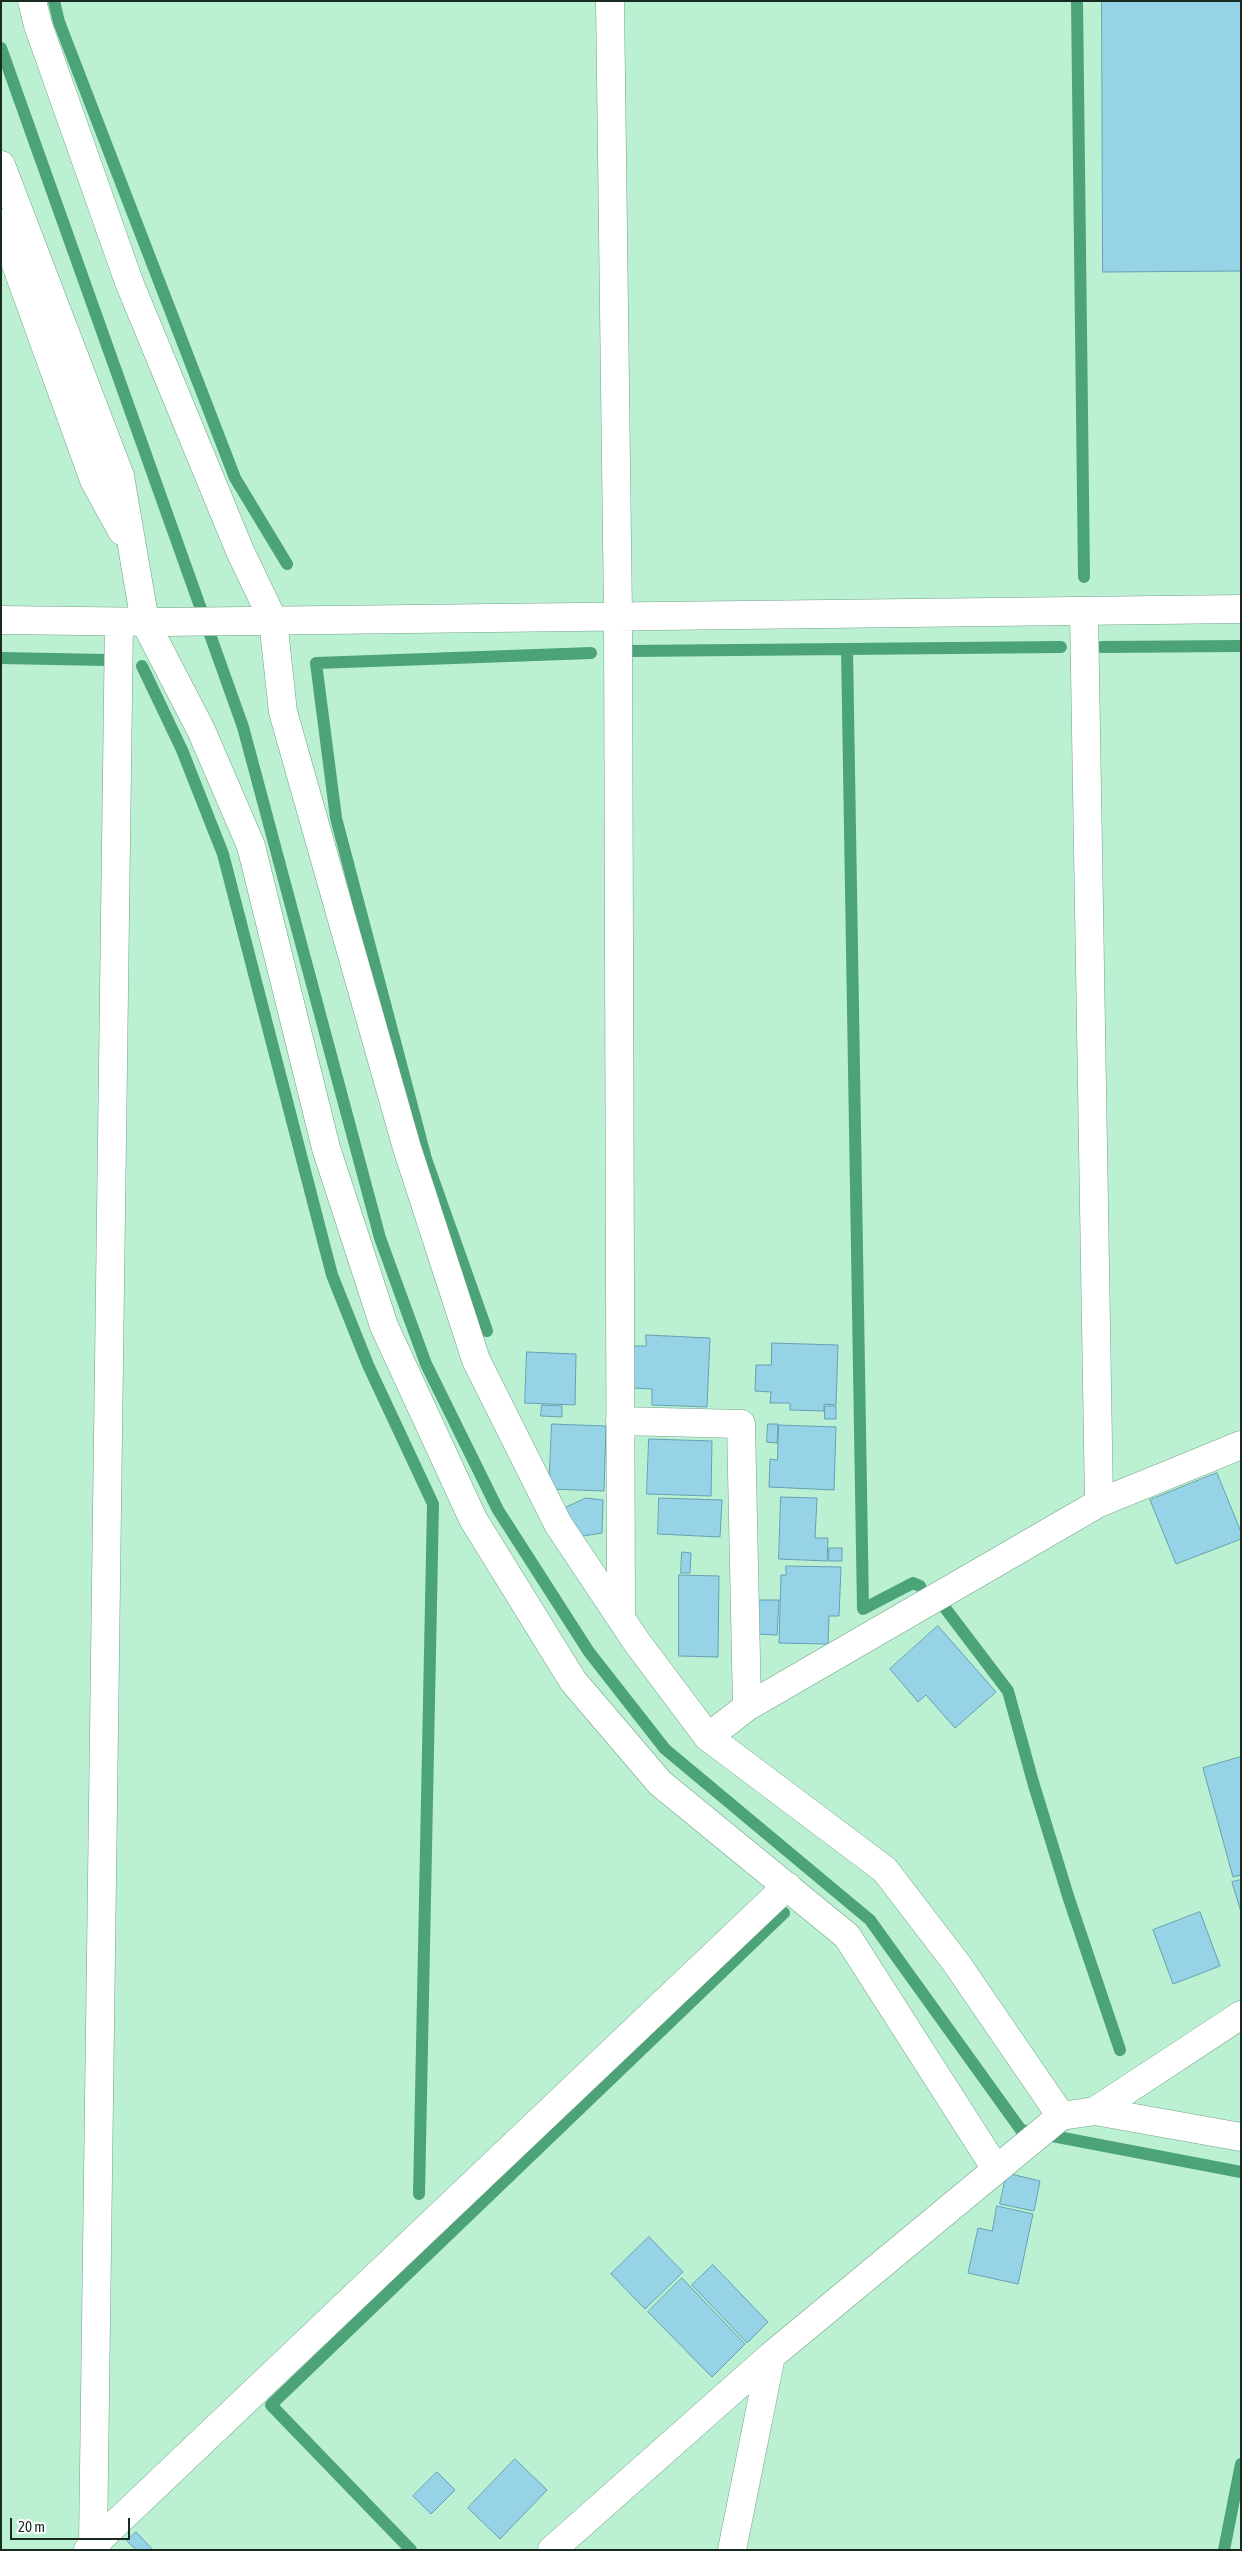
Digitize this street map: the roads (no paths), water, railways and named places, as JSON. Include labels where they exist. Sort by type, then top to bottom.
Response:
[{"type":"street","points":[[32,1],[38,25],[129,282],[267,620],[283,712],[407,1148],[476,1360],[558,1524],[621,1618],[708,1737],[884,1870],[957,1964],[1061,2116]]},
{"type":"street","points":[[610,1],[618,615],[621,1618]]},
{"type":"street","points":[[1,165],[120,476],[133,552],[153,622],[251,846],[326,1148],[381,1316],[474,1519],[574,1681],[660,1782],[847,1936],[996,2169]]},
{"type":"street","points":[[1,223],[94,480],[133,552]]},
{"type":"street","points":[[1,620],[153,622],[1241,609]]},
{"type":"street","points":[[1084,611],[1099,1503]]},
{"type":"street","points":[[90,2547],[118,622]]},
{"type":"street","points":[[620,1421],[741,1424],[747,1707]]},
{"type":"street","points":[[708,1737],[747,1707],[1099,1503],[1241,1444]]},
{"type":"street","points":[[90,2547],[787,1886]]},
{"type":"street","points":[[1094,2111],[1241,2015]]},
{"type":"street","points":[[552,2550],[771,2356],[1061,2116],[1094,2111],[1241,2137]]},
{"type":"street","points":[[732,2550],[771,2356]]},
{"type":"waterway","points":[[54,1],[59,22],[235,478],[287,564]]},
{"type":"waterway","points":[[1077,1],[1084,577]]},
{"type":"waterway","points":[[1,48],[243,727],[380,1238],[426,1364],[498,1510],[589,1652],[665,1749],[870,1920],[1021,2130],[1241,2172]]},
{"type":"waterway","points":[[1101,647],[1241,646]]},
{"type":"waterway","points":[[629,651],[1061,647]]},
{"type":"waterway","points":[[847,649],[863,1609],[913,1583],[920,1586]]},
{"type":"waterway","points":[[487,1331],[426,1159],[336,818],[316,663],[591,653]]},
{"type":"waterway","points":[[1,658],[106,660]]},
{"type":"waterway","points":[[142,666],[182,750],[223,854],[332,1275],[368,1365],[433,1504],[419,2194]]},
{"type":"waterway","points":[[945,1608],[1008,1691],[1033,1782],[1069,1899],[1120,2050]]},
{"type":"waterway","points":[[411,2550],[271,2405],[784,1913]]},
{"type":"waterway","points":[[1224,2550],[1241,2464]]}]
